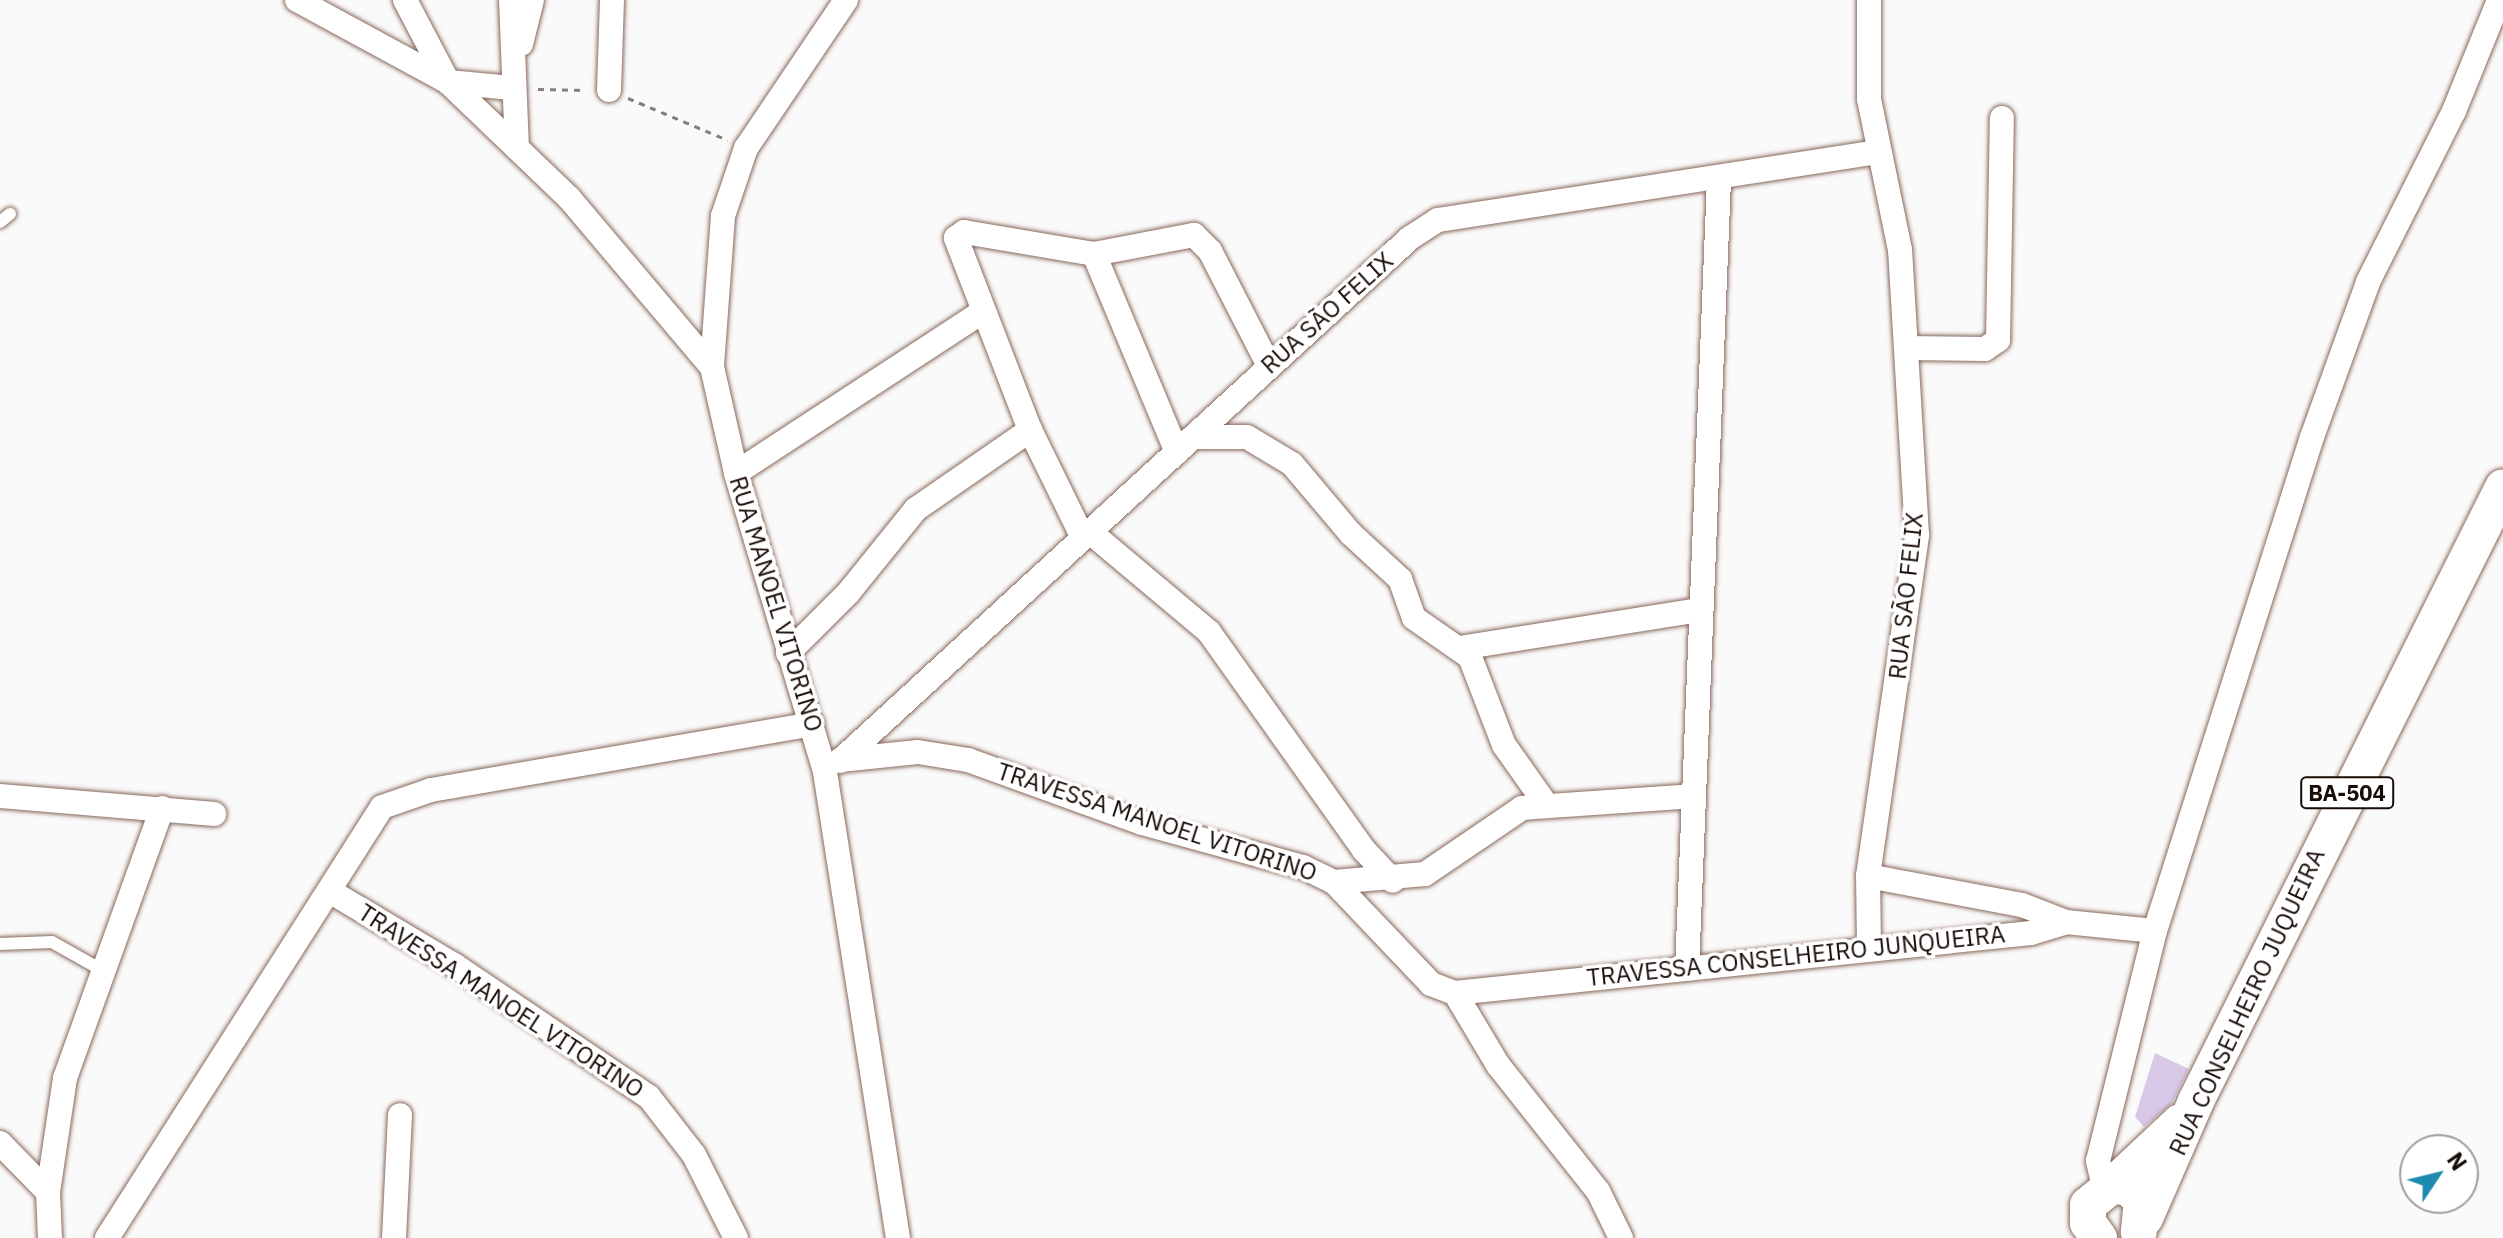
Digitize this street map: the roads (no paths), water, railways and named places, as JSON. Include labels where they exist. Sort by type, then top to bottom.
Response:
[{"type":"main road","name":"RUA CONSELHEIRO JUQUEIRA","points":[[2139,1228],[2196,1101],[2503,487]]},
{"type":"main road","name":"BA-504","points":[[2096,1212],[2167,1138],[2196,1101]]},
{"type":"main road","name":"BA-504","points":[[2096,1212],[2136,1194],[2139,1228]]},
{"type":"street","points":[[297,0],[448,82],[569,198],[712,367]]},
{"type":"street","points":[[405,0],[448,82]]},
{"type":"street","points":[[511,0],[517,148]]},
{"type":"street","points":[[513,79],[532,0]]},
{"type":"street","points":[[609,90],[612,0]]},
{"type":"street","name":"RUA MANOEL VITORINO","points":[[846,0],[746,148],[723,216],[712,367],[736,473],[788,653],[812,724],[832,766],[898,1238]]},
{"type":"street","name":"RUA SÃO FELIX","points":[[1869,0],[1875,152],[1900,250],[1917,535],[1868,876],[1869,946]]},
{"type":"street","points":[[2096,1212],[2098,1161],[2155,931],[2368,282],[2454,111],[2499,0]]},
{"type":"street","points":[[448,82],[513,79]]},
{"type":"street","points":[[1907,348],[1985,349],[1998,340],[2002,118]]},
{"type":"street","name":"RUA SÃO FELIX","points":[[832,766],[1410,238],[1438,220],[1875,152]]},
{"type":"street","points":[[1687,969],[1719,178]]},
{"type":"street","points":[[1269,366],[1201,239],[1194,235],[1094,254],[964,232],[956,249],[1030,430],[1086,535],[1209,632],[1364,850],[1393,881]]},
{"type":"street","points":[[1094,254],[1185,445],[1247,437],[1273,448],[1400,579],[1414,618],[1460,648],[1479,672],[1504,745],[1545,803]]},
{"type":"street","points":[[736,473],[982,312]]},
{"type":"street","points":[[788,653],[849,592],[916,509],[1030,430]]},
{"type":"street","points":[[1460,648],[1701,610]]},
{"type":"street","name":"TRAVESSA MANOEL VITORINO","points":[[107,1238],[227,1045],[333,893],[371,820],[399,797],[812,724]]},
{"type":"street","name":"TRAVESSA MANOEL VITORINO","points":[[832,766],[918,752],[968,760],[1142,823],[1262,854],[1334,882],[1400,959],[1431,984],[1455,993]]},
{"type":"street","points":[[0,796],[214,814]]},
{"type":"street","points":[[1334,882],[1393,881],[1425,874],[1493,822],[1545,803],[1694,796]]},
{"type":"street","points":[[50,1238],[48,1192],[65,1078],[100,969],[162,808]]},
{"type":"street","name":"TRAVESSA CONSELHEIRO JUNQUEIRA","points":[[1868,876],[2022,905],[2066,922],[2155,931]]},
{"type":"street","name":"TRAVESSA MANOEL VITORINO","points":[[333,893],[454,965],[649,1097],[694,1155],[736,1238]]},
{"type":"street","name":"TRAVESSA CONSELHEIRO JUNQUEIRA","points":[[1455,993],[1524,982],[1687,969],[1869,946],[2031,933],[2066,922]]},
{"type":"street","points":[[1455,993],[1498,1065],[1598,1191],[1621,1238]]},
{"type":"street","points":[[394,1238],[400,1115]]},
{"type":"street","points":[[0,1143],[48,1192]]},
{"type":"lane","points":[[0,944],[52,942],[100,969]]}]
